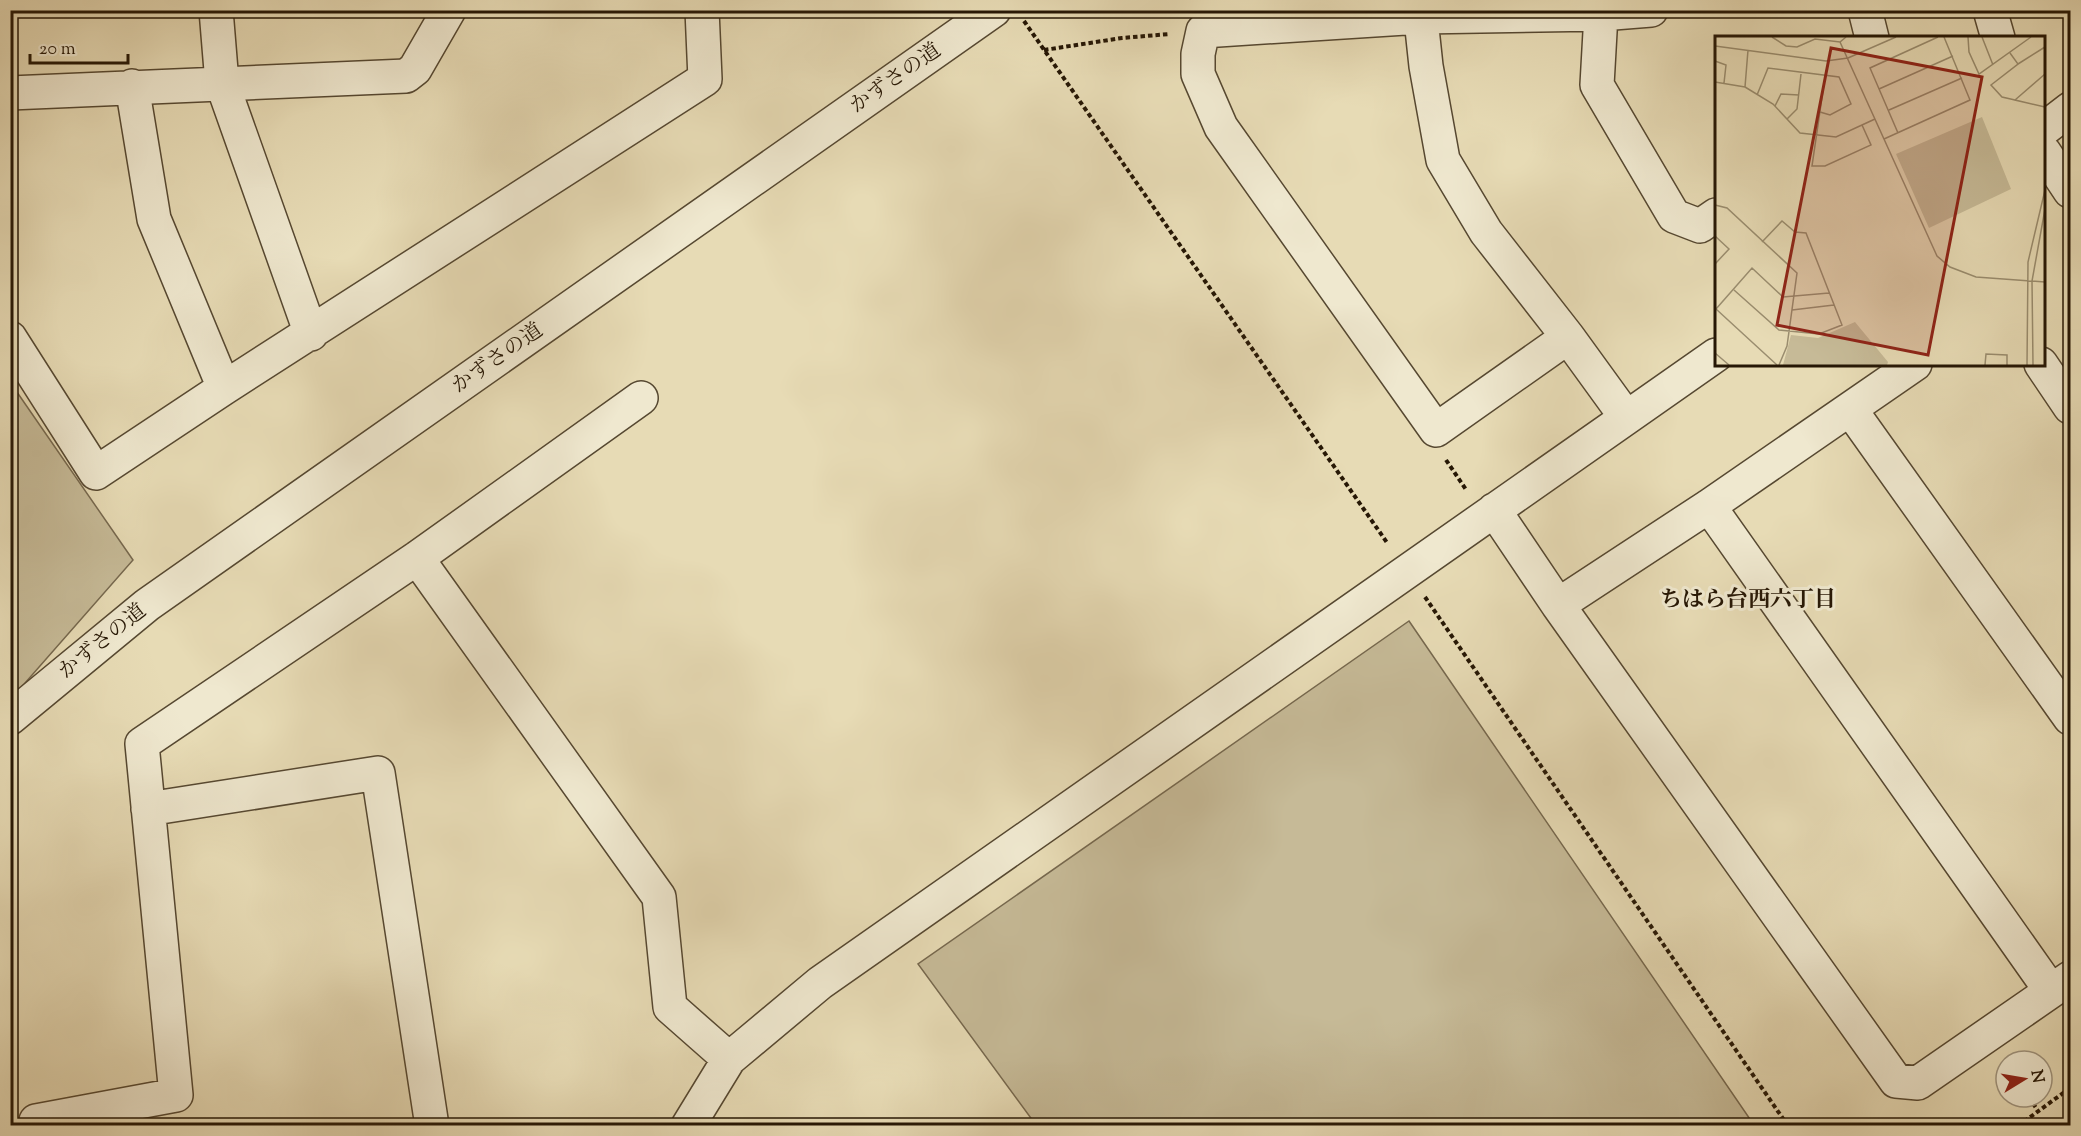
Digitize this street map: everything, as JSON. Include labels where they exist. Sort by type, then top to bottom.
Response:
[{"type":"street","points":[[216,10],[222,84],[311,334]]},
{"type":"street","points":[[10,93],[406,76],[416,69],[449,10]]},
{"type":"street","points":[[10,338],[96,473],[224,388],[705,79],[702,10]]},
{"type":"street","points":[[1568,337],[1436,430],[1221,127],[1198,74],[1198,54],[1203,31],[1420,14],[1601,14],[1651,10]]},
{"type":"street","points":[[1865,10],[1872,36]]},
{"type":"street","points":[[1990,10],[1997,36]]},
{"type":"street","points":[[1420,14],[1426,66],[1443,160],[1486,232],[1568,337],[1626,417]]},
{"type":"street","points":[[1601,14],[1597,86],[1674,216],[1700,226],[1715,216]]},
{"type":"street","name":"かずさの道","points":[[10,718],[147,605],[1009,15]]},
{"type":"street","points":[[132,86],[154,219],[224,388]]},
{"type":"street","points":[[2045,128],[2070,109]]},
{"type":"street","points":[[2045,155],[2070,191]]},
{"type":"street","points":[[688,1125],[729,1059],[820,983],[1715,356]]},
{"type":"street","points":[[1558,605],[1709,506],[1912,366]]},
{"type":"street","points":[[2042,366],[2070,407]]},
{"type":"street","points":[[37,1125],[36,1121],[176,1095],[142,744],[417,558],[641,398]]},
{"type":"street","points":[[1850,409],[2070,718]]},
{"type":"street","points":[[1489,514],[1558,605],[1896,1082],[1918,1083],[2061,985],[1709,506]]},
{"type":"street","points":[[417,558],[659,897],[670,1007],[729,1059]]},
{"type":"street","points":[[148,809],[378,774],[432,1125]]},
{"type":"path","points":[[1009,15],[1044,50],[1407,571],[1788,1125]]},
{"type":"path","points":[[1044,50],[1122,38],[1203,31]]},
{"type":"path","points":[[1436,430],[1430,436],[1489,514]]},
{"type":"path","points":[[2018,1125],[2070,1088]]},
{"type":"shaded area","points":[[10,382],[133,560],[11,699],[10,699]]},
{"type":"shaded area","points":[[1409,621],[1754,1125],[1036,1125],[918,964]]},
{"type":"district","name":"ちはら台西六丁目","points":[[1748,601]]}]
